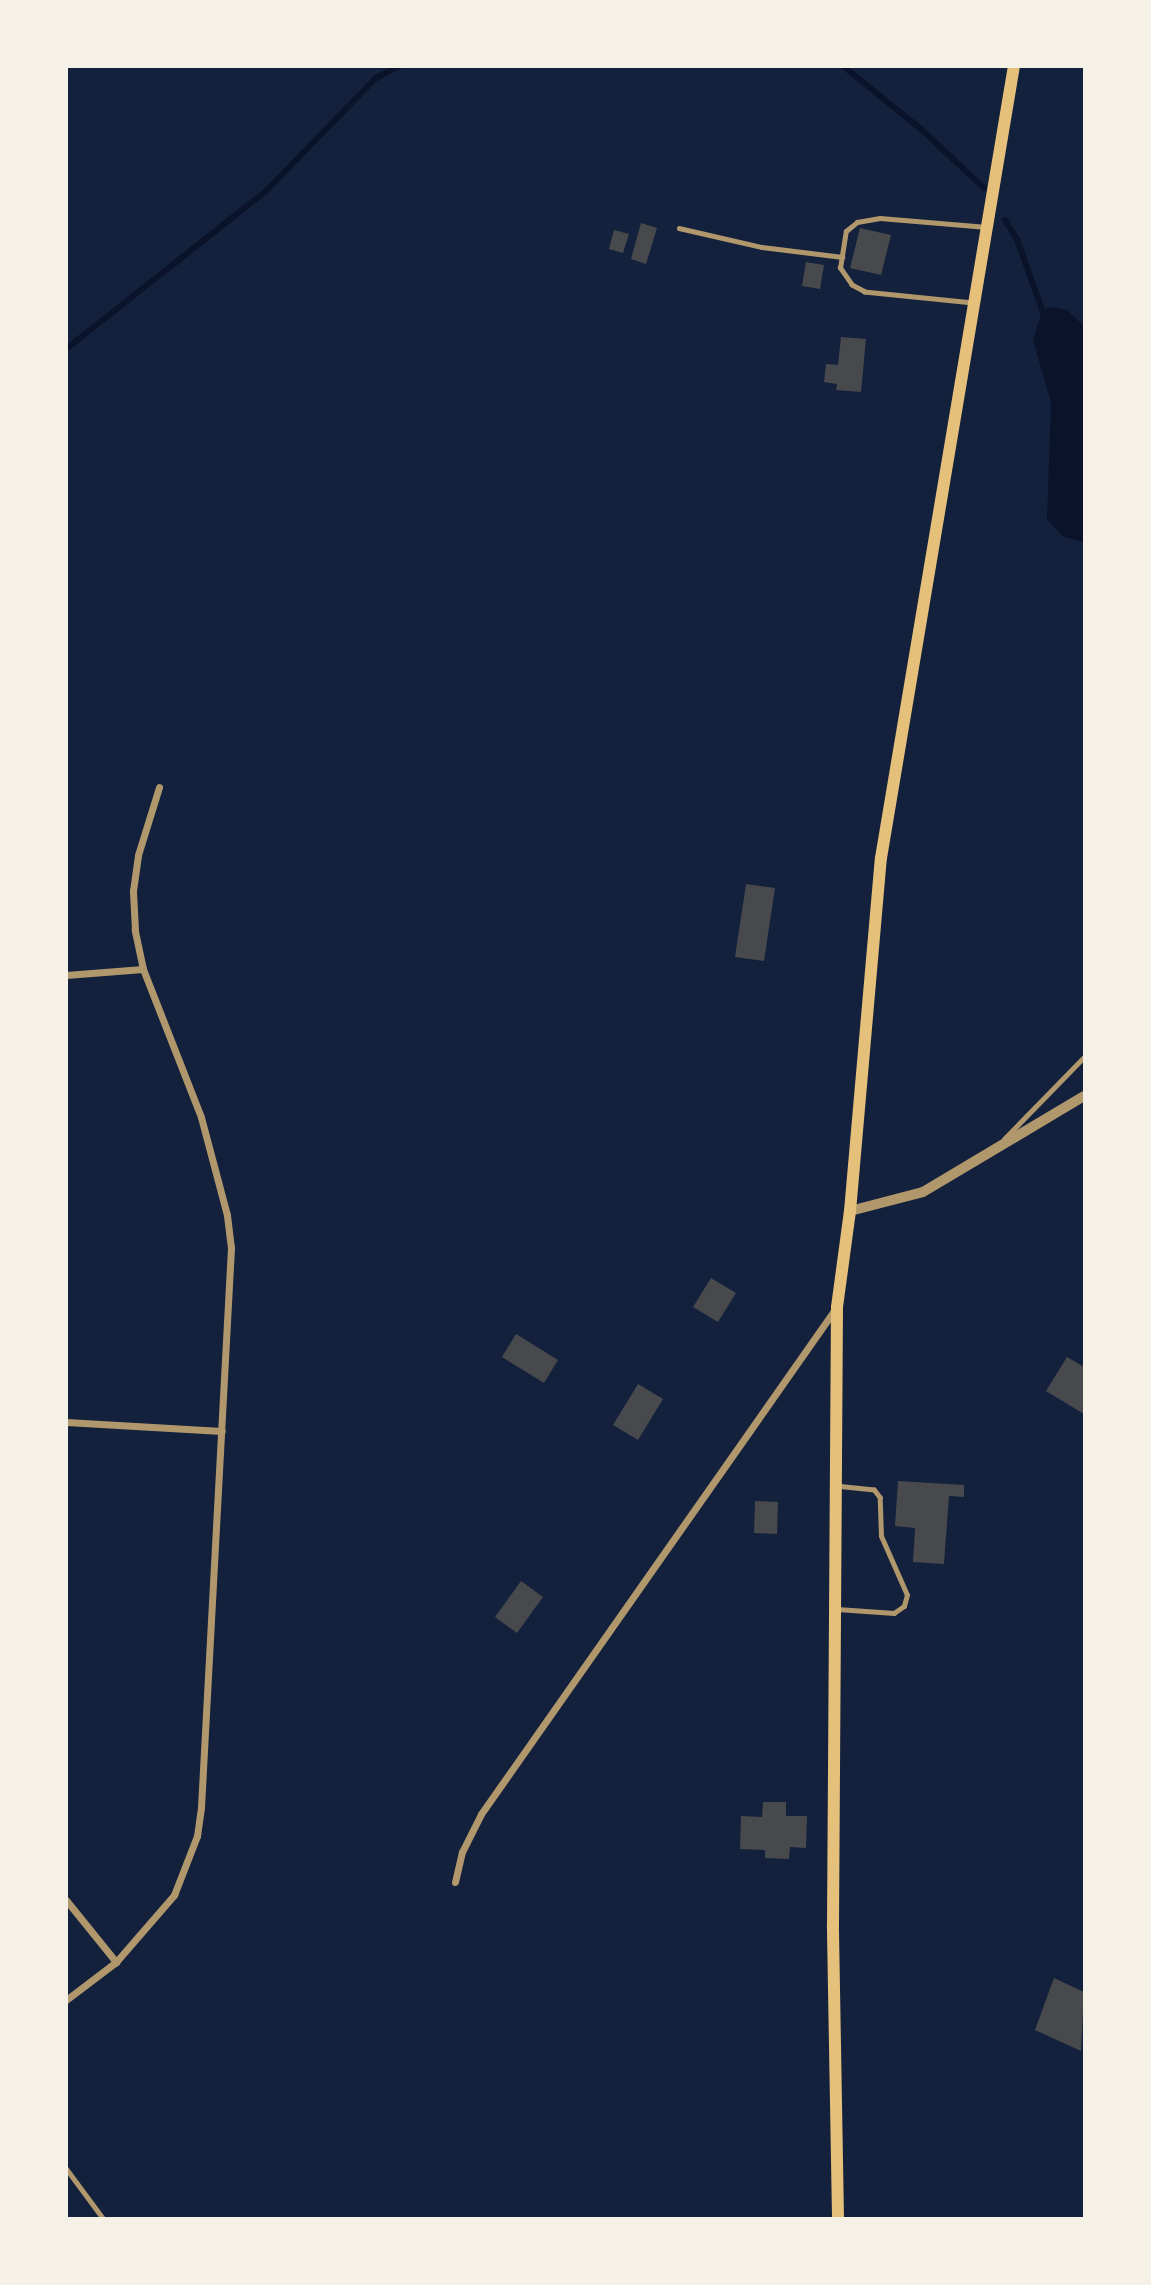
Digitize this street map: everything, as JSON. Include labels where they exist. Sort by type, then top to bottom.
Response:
[{"type":"main road","points":[[838,2218],[833,1608],[836,1307],[850,1211],[881,858],[1014,66]]},
{"type":"street","points":[[66,2000],[116,1962],[174,1895],[197,1836],[231,1277],[227,1215],[201,1117],[143,969],[133,891],[146,826],[159,787]]},
{"type":"street","points":[[66,975],[143,969]]},
{"type":"street","points":[[850,1211],[923,1192],[1084,1096]]},
{"type":"street","points":[[455,1882],[462,1852],[481,1814],[836,1307]]},
{"type":"street","points":[[66,1422],[222,1431]]},
{"type":"street","points":[[66,1900],[116,1962]]},
{"type":"lane","points":[[976,303],[865,292],[852,285],[840,268],[846,231],[857,222],[880,218],[988,227]]},
{"type":"lane","points":[[679,228],[762,247],[842,257]]},
{"type":"lane","points":[[992,1152],[1084,1057]]},
{"type":"lane","points":[[833,1608],[894,1613],[904,1606],[907,1595],[881,1536],[880,1498],[874,1490],[834,1486]]},
{"type":"lane","points":[[66,2168],[103,2218]]},
{"type":"water","points":[[1050,307],[1067,310],[1084,326],[1084,542],[1062,536],[1047,519],[1051,403],[1033,340],[1042,310]]},
{"type":"building","points":[[641,223],[657,228],[646,264],[631,259]]},
{"type":"building","points":[[860,228],[891,235],[881,275],[850,268]]},
{"type":"building","points":[[614,230],[629,234],[623,253],[609,249]]},
{"type":"building","points":[[806,262],[824,265],[820,289],[802,286]]},
{"type":"building","points":[[841,337],[866,339],[861,392],[836,390],[837,384],[824,382],[826,364],[838,365]]},
{"type":"building","points":[[746,884],[775,888],[764,961],[735,957]]},
{"type":"building","points":[[711,1278],[736,1293],[718,1322],[693,1307]]},
{"type":"building","points":[[516,1334],[558,1360],[544,1383],[502,1357]]},
{"type":"building","points":[[1067,1357],[1084,1367],[1084,1414],[1046,1391]]},
{"type":"building","points":[[638,1384],[663,1399],[638,1440],[613,1425]]},
{"type":"building","points":[[898,1481],[964,1485],[964,1497],[949,1496],[944,1564],[913,1562],[915,1528],[895,1526]]},
{"type":"building","points":[[755,1501],[778,1502],[777,1534],[754,1533]]},
{"type":"building","points":[[521,1581],[543,1597],[517,1633],[495,1617]]},
{"type":"building","points":[[763,1802],[786,1802],[786,1816],[807,1816],[806,1848],[790,1847],[789,1859],[765,1858],[765,1850],[740,1849],[741,1816],[762,1817]]},
{"type":"building","points":[[1054,1978],[1084,1992],[1081,2051],[1035,2030]]},
{"type":"waterway","points":[[66,349],[265,192],[376,78],[399,66]]},
{"type":"waterway","points":[[843,66],[922,130],[984,188]]},
{"type":"waterway","points":[[1005,220],[1017,239],[1045,318]]}]
